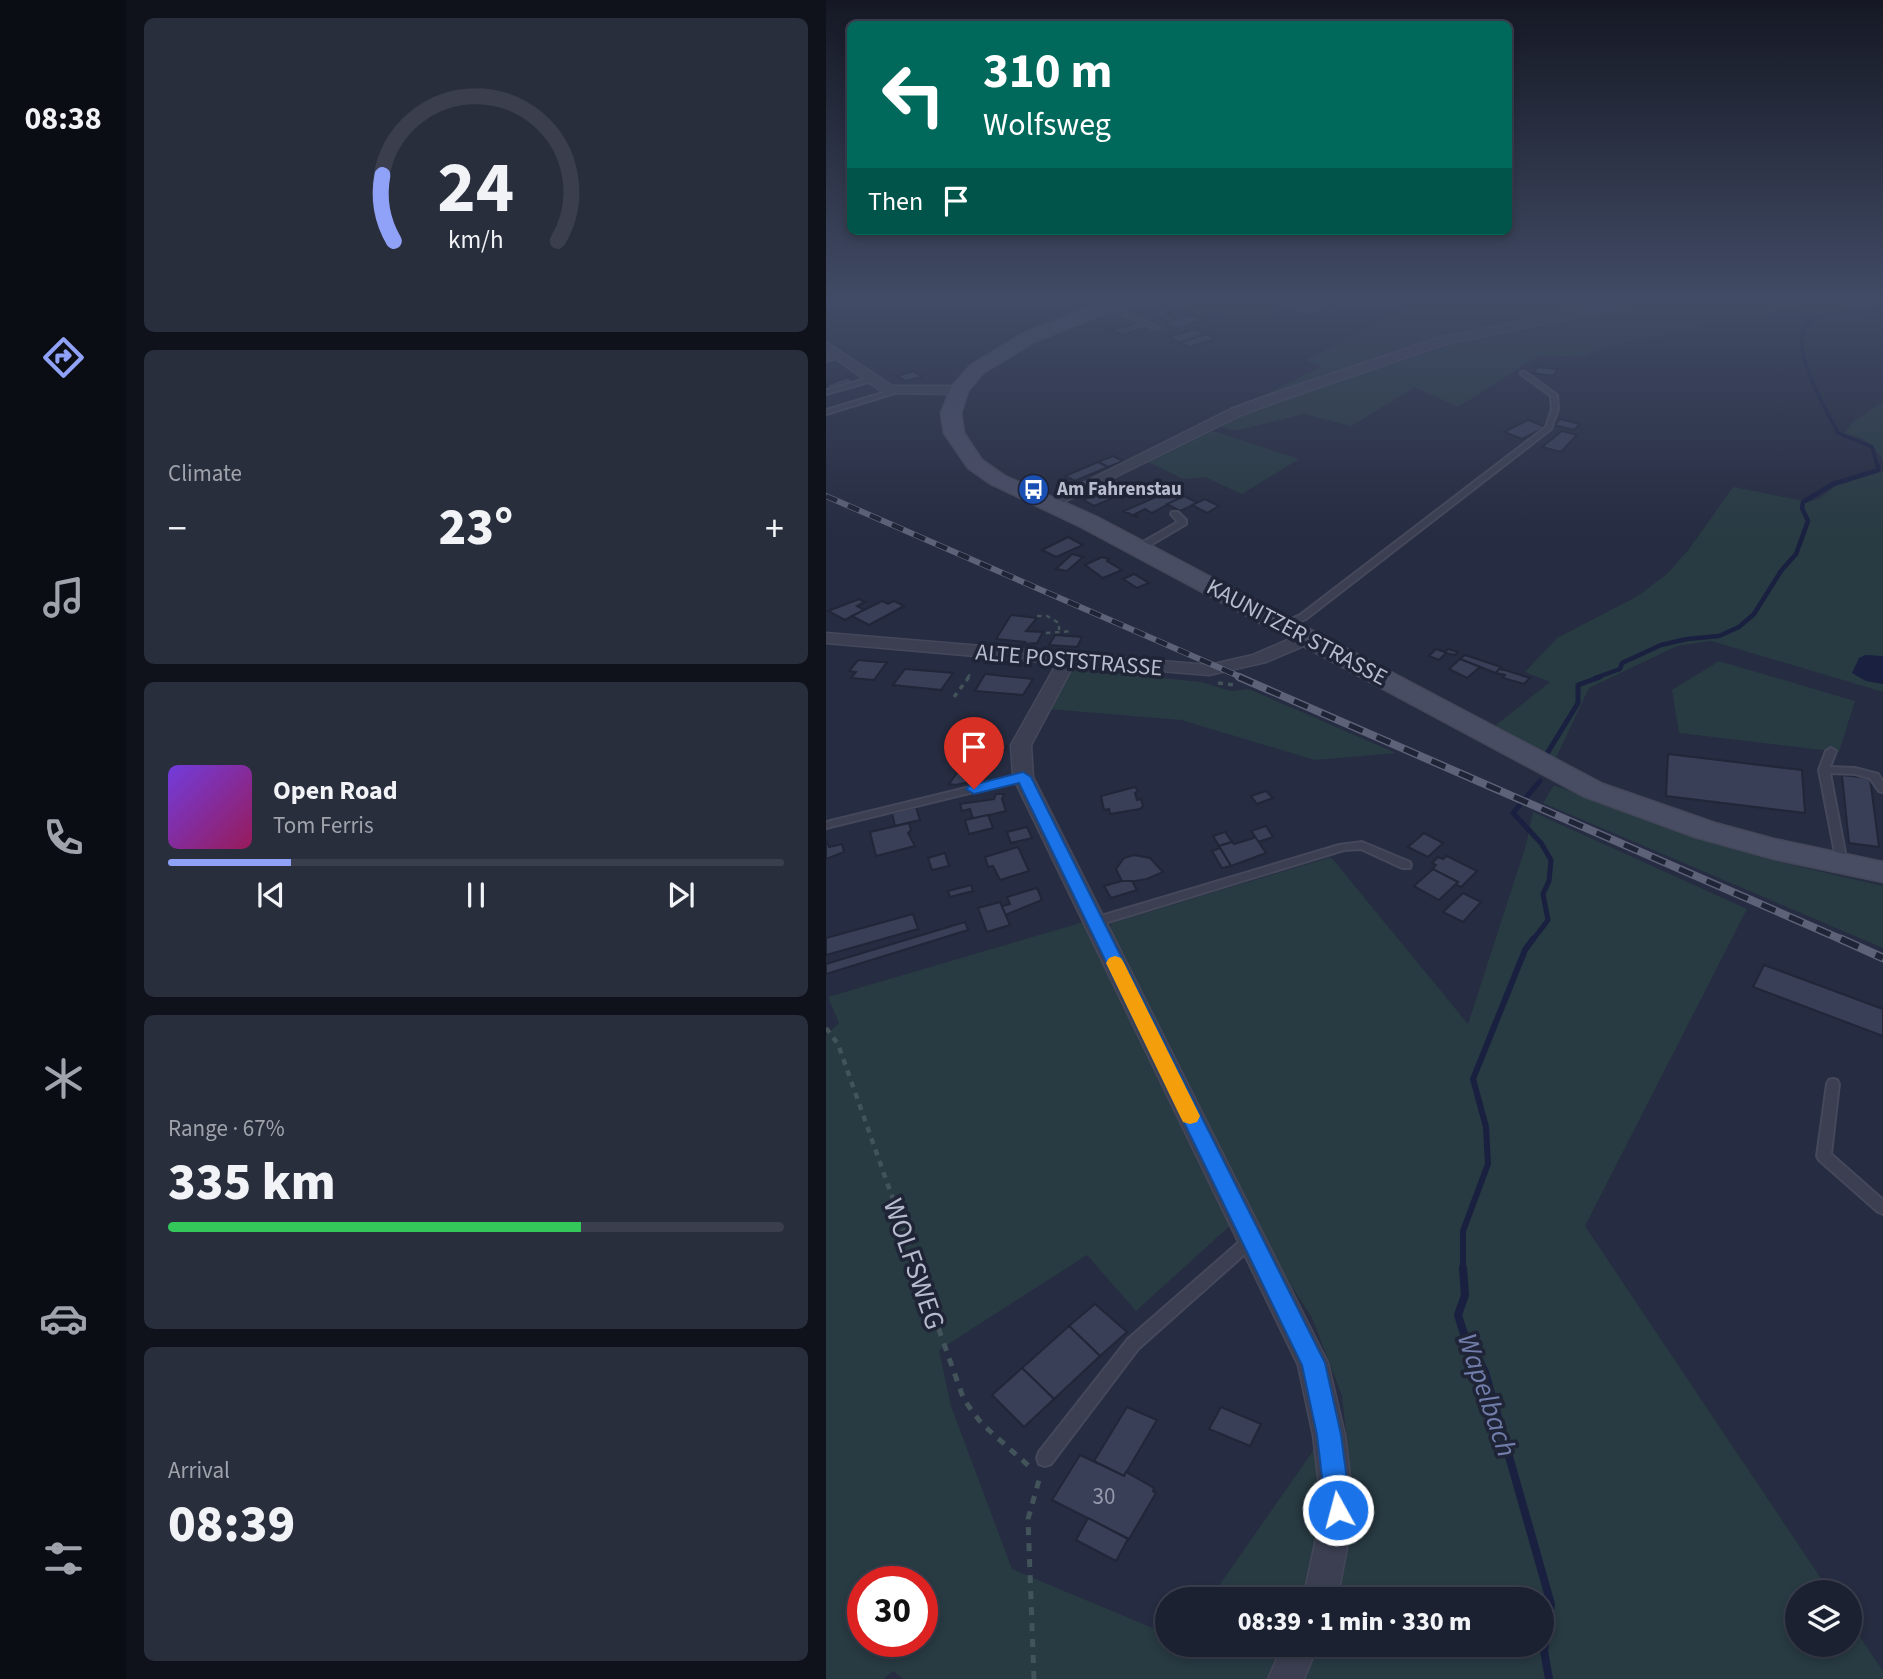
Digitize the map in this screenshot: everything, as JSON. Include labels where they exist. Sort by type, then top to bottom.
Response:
[{"type":"street","points":[[873,379],[896,391],[959,390],[970,377]]},
{"type":"street","points":[[1051,503],[1236,412],[1335,377]]},
{"type":"street","name":"KAUNITZER STRASSE","points":[[959,390],[951,413],[954,433],[975,464],[999,480],[1139,548],[1593,790],[1705,830],[1883,872]]},
{"type":"street","name":"ALTE POSTSTRASSE","points":[[826,638],[1209,670],[1234,667],[1268,656],[1296,631]]},
{"type":"street","points":[[1067,660],[1021,745],[1023,777],[1313,1363],[1329,1435],[1338,1510],[1323,1587]]},
{"type":"street","points":[[1286,1679],[1296,1657]]},
{"type":"lane","points":[[1296,631],[1303,617],[1549,428],[1555,409],[1554,395],[1529,377]]},
{"type":"lane","points":[[826,392],[873,379]]},
{"type":"lane","points":[[826,412],[896,391]]},
{"type":"lane","points":[[1139,548],[1183,522],[1175,514]]},
{"type":"lane","points":[[1831,751],[1824,770],[1842,863]]},
{"type":"lane","points":[[1824,770],[1874,776],[1883,789]]},
{"type":"lane","points":[[826,825],[1023,777]]},
{"type":"lane","points":[[1096,922],[1343,847],[1362,845],[1406,865]]},
{"type":"lane","points":[[1833,1084],[1824,1156],[1883,1208]]},
{"type":"lane","points":[[1045,1458],[1133,1344],[1251,1240]]},
{"type":"path","points":[[1037,616],[1059,623],[1059,630]]},
{"type":"path","points":[[1046,632],[1073,631]]},
{"type":"path","points":[[954,697],[972,673]]},
{"type":"path","name":"WOLFSWEG","points":[[826,1028],[838,1044],[964,1400],[982,1424],[1040,1476]]},
{"type":"path","points":[[1034,1679],[1028,1519],[1045,1458]]},
{"type":"shaded area","points":[[1300,377],[1505,377],[1458,407],[1415,387],[1351,426],[1304,414],[1235,431],[1215,425],[1239,408]]},
{"type":"shaded area","points":[[1883,402],[1883,461],[1868,442],[1844,434],[1853,422]]},
{"type":"shaded area","points":[[1213,431],[1299,459],[1242,494],[1205,477],[1183,479],[1146,461],[1204,432]]},
{"type":"shaded area","points":[[1883,471],[1883,692],[1711,641],[1677,646],[1589,688],[1555,760],[1491,729],[1550,682],[1525,672],[1557,638],[1638,596],[1668,573],[1689,549],[1733,487],[1809,502],[1820,498],[1836,486]]},
{"type":"shaded area","points":[[1719,661],[1855,701],[1839,752],[1679,733],[1672,690]]},
{"type":"shaded area","points":[[1068,668],[1201,682],[1231,691],[1249,689],[1396,753],[1315,760],[1181,720],[1048,709]]},
{"type":"shaded area","points":[[1554,785],[1698,839],[1771,860],[1883,886],[1883,948],[1543,803]]},
{"type":"shaded area","points":[[1533,812],[1747,909],[1585,1226],[1822,1580],[1785,1580],[1785,1657],[1862,1657],[1862,1640],[1883,1671],[1883,1679],[1295,1679],[1303,1657],[1554,1657],[1554,1587],[1331,1587],[1337,1571],[1353,1494],[1342,1396],[1312,1318],[1269,1251],[1108,931],[1112,923],[1331,857],[1468,1024],[1526,845]]},
{"type":"shaded area","points":[[1087,921],[1142,1043],[1233,1223],[1136,1311],[1087,1255],[939,1350],[951,1406],[1012,1569],[1155,1629],[1155,1657],[1284,1657],[1275,1679],[903,1679],[893,1671],[884,1679],[826,1679],[826,1035],[839,1023],[828,997]]},
{"type":"shaded area","points":[[1322,1438],[1325,1511],[1309,1587],[1218,1587]]},
{"type":"water","points":[[1865,655],[1883,656],[1883,684],[1866,681],[1852,673],[1859,658]]},
{"type":"building","points":[[847,377],[855,382],[831,389],[826,385]]},
{"type":"building","points":[[899,377],[921,377],[906,381]]},
{"type":"building","points":[[1560,419],[1580,424],[1574,430],[1554,425]]},
{"type":"building","points":[[1528,420],[1546,427],[1522,439],[1504,432]]},
{"type":"building","points":[[1562,431],[1577,435],[1561,452],[1542,447]]},
{"type":"building","points":[[1113,456],[1123,461],[1108,467],[1098,462]]},
{"type":"building","points":[[1098,462],[1108,467],[1075,481],[1065,476]]},
{"type":"building","points":[[1111,488],[1123,494],[1094,506],[1083,500]]},
{"type":"building","points":[[1172,490],[1184,496],[1152,513],[1145,509],[1133,516],[1124,511]]},
{"type":"building","points":[[1184,496],[1198,503],[1180,511],[1167,504]]},
{"type":"building","points":[[1205,499],[1219,506],[1207,513],[1192,505]]},
{"type":"building","points":[[1068,537],[1083,545],[1056,557],[1042,550]]},
{"type":"building","points":[[1072,554],[1083,557],[1067,571],[1056,569]]},
{"type":"building","points":[[1102,557],[1109,559],[1107,561],[1122,570],[1103,578],[1085,565]]},
{"type":"building","points":[[1134,574],[1149,583],[1137,588],[1123,579]]},
{"type":"building","points":[[859,599],[865,602],[857,606],[864,610],[845,620],[828,611]]},
{"type":"building","points":[[882,601],[888,604],[894,601],[904,606],[869,625],[852,616]]},
{"type":"building","points":[[1011,615],[1037,618],[1026,631],[1043,632],[1037,643],[1023,644],[1025,642],[996,639]]},
{"type":"building","points":[[1055,635],[1082,637],[1077,647],[1049,645]]},
{"type":"building","points":[[1436,649],[1458,652],[1455,655],[1446,653],[1439,660],[1429,656]]},
{"type":"building","points":[[1465,655],[1501,667],[1496,673],[1460,659]]},
{"type":"building","points":[[1460,659],[1480,667],[1467,678],[1449,669]]},
{"type":"building","points":[[858,660],[887,662],[874,680],[851,678],[856,672],[849,671]]},
{"type":"building","points":[[905,669],[953,673],[941,690],[893,685]]},
{"type":"building","points":[[1499,669],[1530,678],[1524,684],[1503,678],[1505,675],[1496,673]]},
{"type":"building","points":[[985,674],[1033,679],[1023,695],[975,691]]},
{"type":"building","points":[[973,736],[990,739],[987,743],[1007,746],[996,763],[961,758]]},
{"type":"building","points":[[958,743],[968,743],[966,745],[970,746],[961,758],[951,756]]},
{"type":"building","points":[[1668,754],[1802,770],[1805,813],[1666,796]]},
{"type":"building","points":[[973,763],[993,766],[988,773],[968,770]]},
{"type":"building","points":[[960,769],[988,773],[985,778],[956,785],[949,784]]},
{"type":"building","points":[[1842,775],[1870,778],[1879,847],[1849,843]]},
{"type":"building","points":[[1135,787],[1138,791],[1135,793],[1137,800],[1141,799],[1143,806],[1140,809],[1110,814],[1109,809],[1104,810],[1101,796]]},
{"type":"building","points":[[1266,791],[1273,798],[1257,804],[1251,796]]},
{"type":"building","points":[[996,794],[1004,794],[1002,799],[1006,811],[973,819],[970,809],[962,811],[960,804],[994,799]]},
{"type":"building","points":[[916,807],[920,820],[895,826],[892,813]]},
{"type":"building","points":[[988,815],[993,828],[969,834],[965,820]]},
{"type":"building","points":[[909,823],[911,830],[908,833],[915,846],[876,856],[870,832]]},
{"type":"building","points":[[1266,826],[1273,837],[1258,842],[1251,831]]},
{"type":"building","points":[[1027,827],[1032,838],[1011,843],[1007,832]]},
{"type":"building","points":[[1225,832],[1232,842],[1219,846],[1213,836]]},
{"type":"building","points":[[1424,833],[1443,843],[1428,857],[1408,847]]},
{"type":"building","points":[[1254,835],[1266,853],[1231,866],[1219,846],[1254,838]]},
{"type":"building","points":[[826,839],[829,847],[842,844],[844,852],[826,859]]},
{"type":"building","points":[[1018,847],[1029,871],[1000,880],[993,866],[988,867],[985,857]]},
{"type":"building","points":[[1220,848],[1231,866],[1222,868],[1212,851]]},
{"type":"building","points":[[945,853],[949,866],[932,870],[928,858]]},
{"type":"building","points":[[1134,855],[1150,858],[1163,872],[1147,879],[1122,881],[1116,869],[1124,858]]},
{"type":"building","points":[[1447,856],[1477,871],[1461,887],[1455,884],[1458,882],[1432,869],[1436,865],[1432,863],[1438,857],[1443,859]]},
{"type":"building","points":[[1433,869],[1458,882],[1439,900],[1414,886]]},
{"type":"building","points":[[1132,881],[1137,890],[1111,898],[1104,886]]},
{"type":"building","points":[[971,885],[973,891],[950,897],[948,891]]},
{"type":"building","points":[[1037,888],[1042,900],[1005,915],[1002,906],[1010,904],[1007,897]]},
{"type":"building","points":[[1463,893],[1481,902],[1463,922],[1443,912]]},
{"type":"building","points":[[1000,902],[1010,925],[987,932],[978,908]]},
{"type":"building","points":[[913,914],[918,929],[826,955],[826,938]]},
{"type":"building","points":[[965,922],[968,930],[826,974],[826,964]]},
{"type":"building","points":[[1764,965],[1883,1009],[1883,1036],[1753,987]]},
{"type":"building","points":[[1095,1304],[1127,1332],[1100,1356],[1069,1326]]},
{"type":"building","points":[[1069,1326],[1100,1356],[1054,1399],[1022,1368]]},
{"type":"building","points":[[1022,1368],[1054,1399],[1024,1427],[992,1395]]},
{"type":"building","points":[[1127,1407],[1157,1420],[1124,1476],[1094,1461]]},
{"type":"building","points":[[1221,1407],[1261,1424],[1250,1446],[1209,1429]]},
{"type":"building","points":[[1080,1455],[1124,1476],[1126,1472],[1154,1488],[1156,1493],[1129,1539],[1052,1500]]},
{"type":"building","points":[[1088,1518],[1128,1539],[1116,1561],[1076,1540]]},
{"type":"waterway","name":"Wapelbach","points":[[1811,377],[1838,433],[1872,447],[1878,468]]},
{"type":"waterway","name":"Wapelbach","points":[[1595,678],[1620,669],[1622,663],[1661,645],[1719,636],[1739,627],[1754,614],[1781,571],[1796,554],[1808,521],[1802,508],[1803,502],[1833,484],[1878,468]]},
{"type":"waterway","name":"Wapelbach","points":[[1548,752],[1578,703],[1578,685],[1600,677]]},
{"type":"waterway","name":"Wapelbach","points":[[1532,941],[1548,920],[1543,894],[1549,881],[1551,860],[1541,843],[1513,813],[1540,781]]},
{"type":"waterway","name":"Wapelbach","points":[[1463,1268],[1463,1231],[1488,1164],[1486,1127],[1473,1079],[1525,950],[1533,939]]},
{"type":"waterway","name":"Wapelbach","points":[[1463,1268],[1465,1295],[1458,1315],[1464,1334],[1485,1372],[1551,1604],[1544,1651],[1549,1679]]},
{"type":"railway","points":[[826,496],[1243,678]]},
{"type":"railway","points":[[1239,677],[1845,941]]},
{"type":"railway","points":[[1841,939],[1883,958]]},
{"type":"slow traffic","points":[[1115,963],[1190,1116]]},
{"type":"place","name":"Am Fahrenstau","points":[[1034,489]]},
{"type":"route","points":[[974,789],[1023,777],[1313,1363],[1329,1435],[1338,1510]]}]
